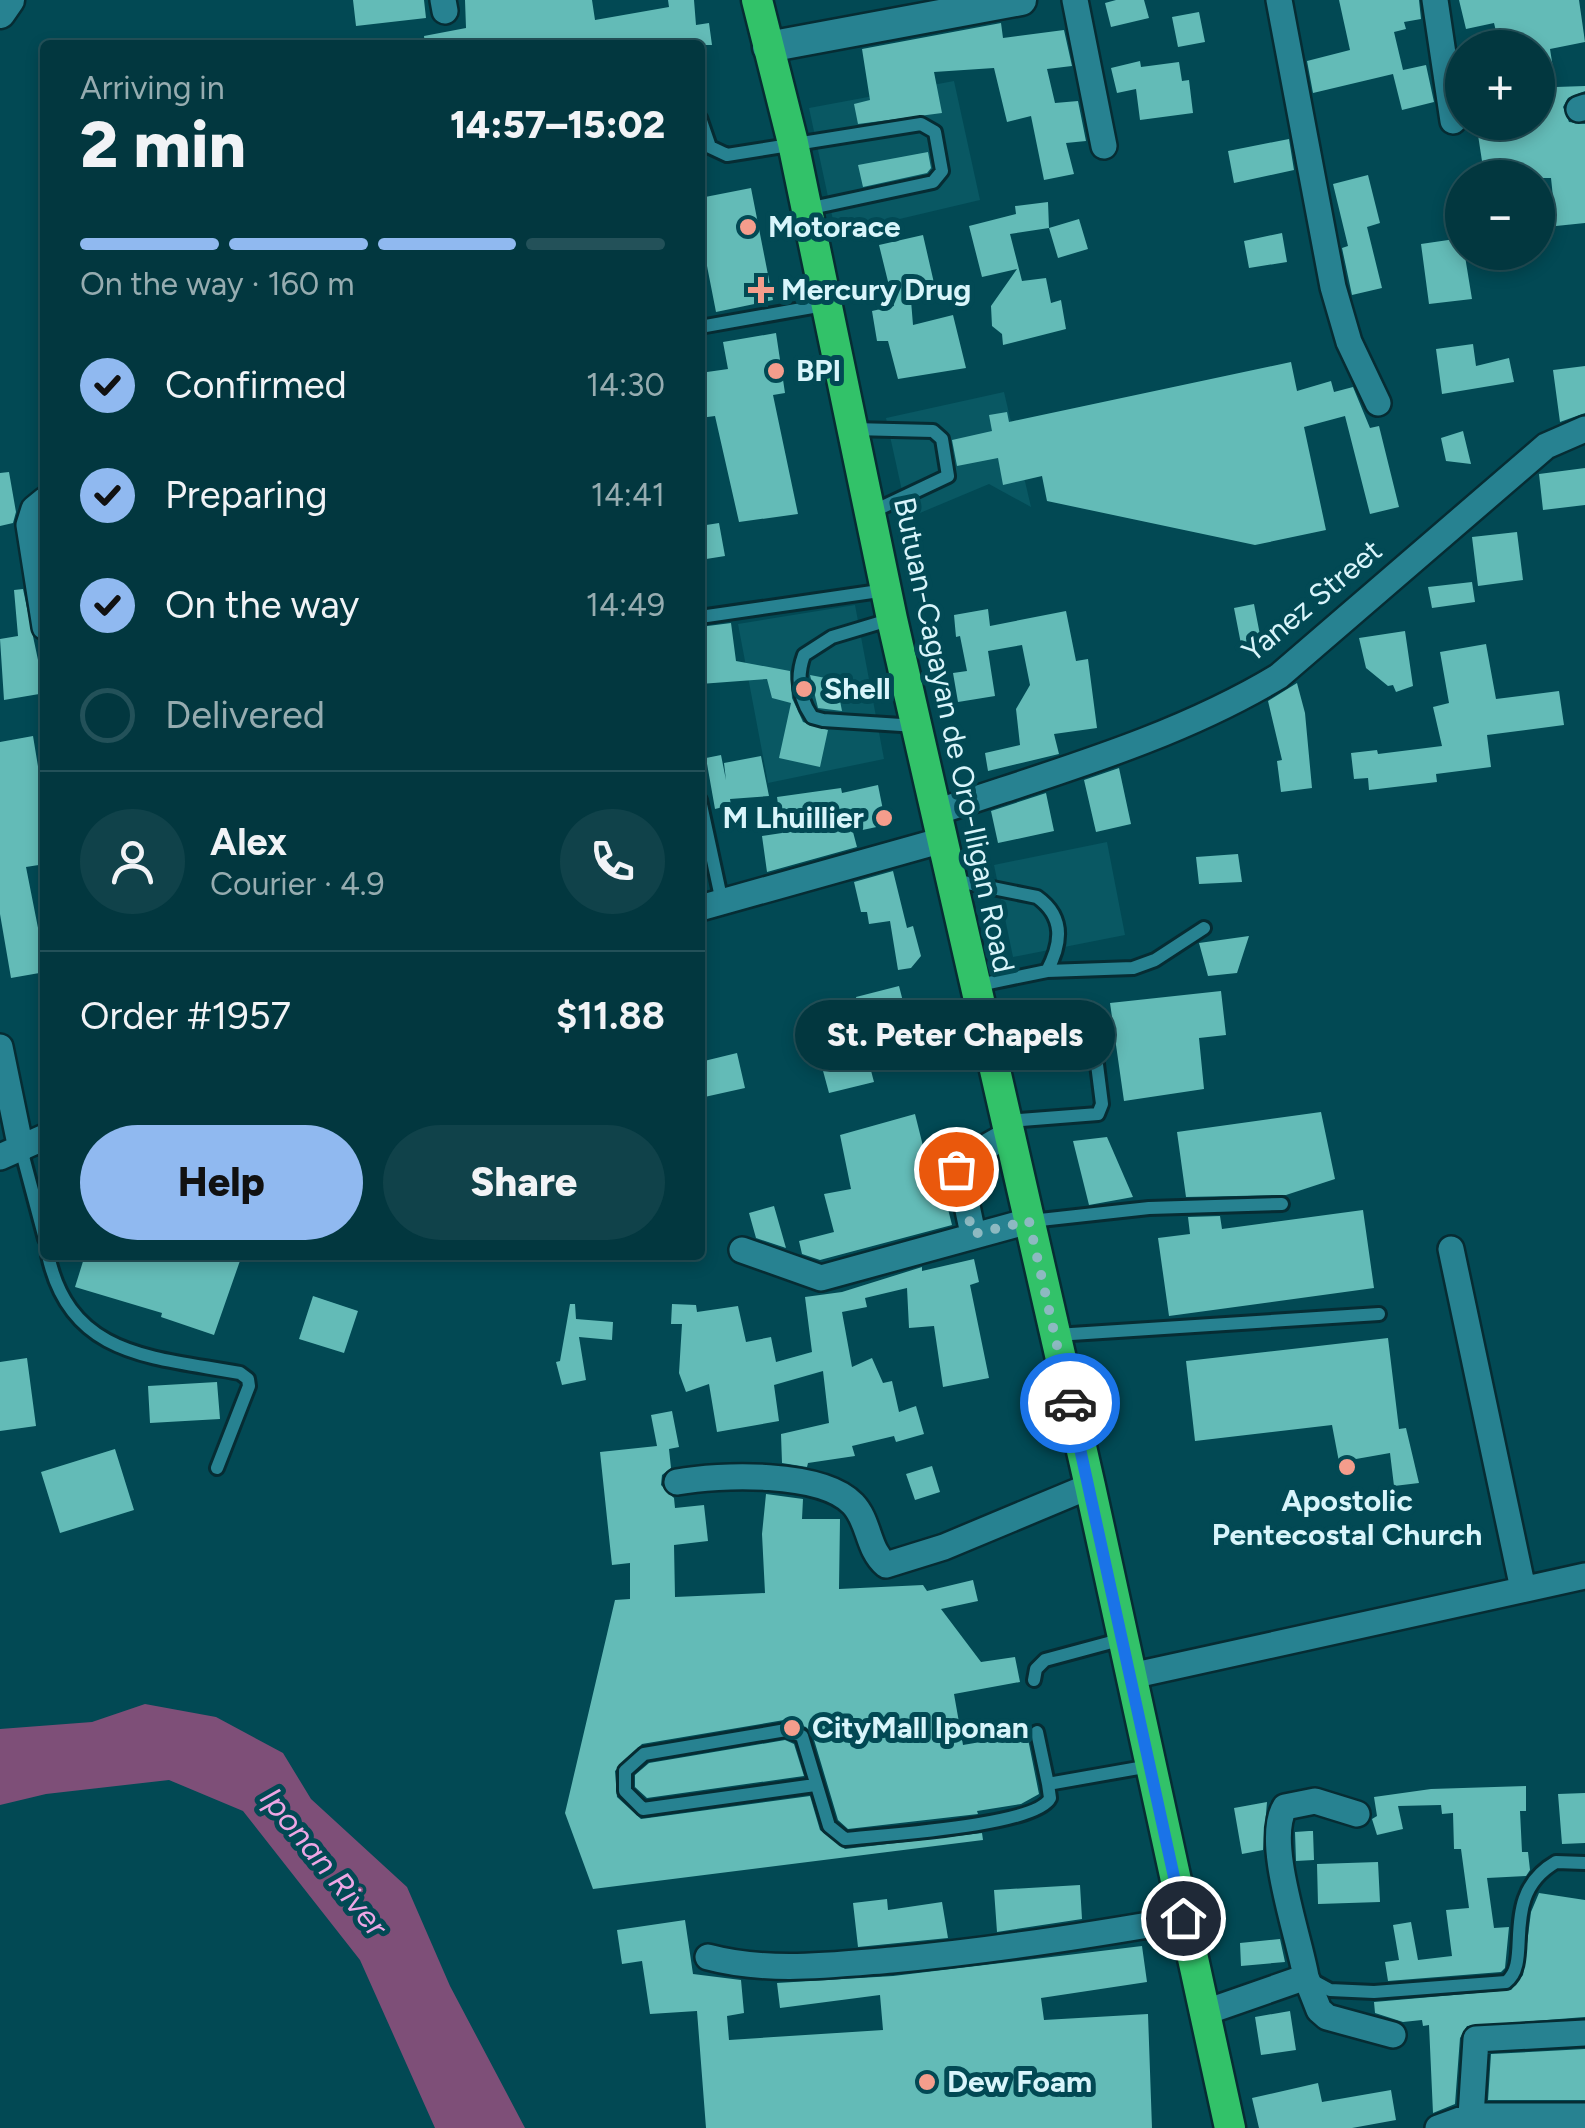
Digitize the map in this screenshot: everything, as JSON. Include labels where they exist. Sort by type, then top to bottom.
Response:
[{"type":"highway","name":"Butuan-Cagayan de Oro-Iligan Road","points":[[757,0],[793,143],[889,604],[1090,1486],[1230,2128]]},
{"type":"street","points":[[0,13],[8,0]]},
{"type":"street","points":[[768,47],[1021,0]]},
{"type":"street","points":[[1076,0],[1104,146]]},
{"type":"street","points":[[1279,0],[1333,287],[1349,342],[1378,403]]},
{"type":"street","points":[[1435,0],[1445,64]]},
{"type":"street","name":"Yanez Street","points":[[711,905],[940,826],[1044,776],[1240,700],[1280,676],[1546,446],[1585,430]]},
{"type":"street","points":[[40,504],[28,525],[40,569]]},
{"type":"street","points":[[0,1047],[10,1153],[40,1140]]},
{"type":"street","points":[[973,1234],[958,1163],[1007,1128]]},
{"type":"street","points":[[742,1250],[821,1278],[1029,1221]]},
{"type":"street","points":[[1451,1249],[1524,1589]]},
{"type":"street","points":[[677,1482],[751,1475],[838,1494],[854,1504],[875,1556],[886,1565],[944,1547],[1090,1486]]},
{"type":"street","points":[[1131,1676],[1585,1576]]},
{"type":"street","points":[[1357,1814],[1315,1801],[1285,1807],[1278,1818],[1279,1853],[1306,1977],[1319,2010],[1326,2017],[1393,2035]]},
{"type":"street","points":[[708,1957],[753,1967],[844,1964],[963,1953],[1183,1918]]},
{"type":"street","points":[[1203,2013],[1306,1977]]},
{"type":"street","points":[[1471,2116],[1472,2045],[1476,2039],[1585,2034]]},
{"type":"street","points":[[1438,2128],[1471,2116],[1585,2116]]},
{"type":"lane","points":[[705,132],[710,147],[727,155],[921,124],[935,132],[942,171],[933,182],[806,209]]},
{"type":"lane","points":[[705,326],[824,305]]},
{"type":"lane","points":[[851,429],[933,431],[942,439],[948,476],[869,513]]},
{"type":"lane","points":[[705,617],[889,604]]},
{"type":"lane","points":[[889,604],[804,656],[799,676],[802,700],[812,717],[823,720],[917,726]]},
{"type":"lane","points":[[705,848],[711,905]]},
{"type":"lane","points":[[953,880],[1037,897],[1044,902],[1055,916],[1060,935],[1047,971]]},
{"type":"lane","points":[[974,986],[1047,971],[1134,968],[1172,950],[1204,928]]},
{"type":"lane","points":[[1007,1128],[1098,1114],[1102,1104],[1090,1008]]},
{"type":"lane","points":[[10,1153],[40,1226]]},
{"type":"lane","points":[[1029,1221],[1167,1207],[1282,1204]]},
{"type":"lane","points":[[50,1260],[65,1304],[87,1330],[116,1348],[240,1373],[248,1379],[249,1386],[217,1468]]},
{"type":"lane","points":[[1053,1335],[1379,1314]]},
{"type":"lane","points":[[1034,1680],[1036,1669],[1046,1660],[1123,1638]]},
{"type":"lane","points":[[815,1786],[644,1809],[625,1792],[625,1771],[644,1754],[786,1730],[802,1736],[830,1826],[845,1839],[980,1824],[1037,1812],[1050,1798],[1038,1732]]},
{"type":"lane","points":[[1048,1784],[1150,1766]]},
{"type":"lane","points":[[1306,1977],[1330,1990],[1374,1992],[1506,1982],[1515,1971],[1520,1903],[1534,1882],[1556,1862],[1585,1862]]},
{"type":"shaded area","points":[[954,81],[980,200],[836,234],[809,108]]},
{"type":"shaded area","points":[[1004,392],[1031,507],[989,484],[908,518],[886,418]]},
{"type":"shaded area","points":[[855,605],[884,759],[768,783],[738,624]]},
{"type":"shaded area","points":[[1107,842],[1125,935],[1013,957],[994,865]]},
{"type":"water","name":"Iponan River","points":[[145,1704],[216,1717],[283,1753],[311,1799],[407,1887],[450,1986],[525,2128],[435,2128],[360,1960],[243,1811],[169,1780],[46,1794],[0,1805],[0,1729],[92,1722]]},
{"type":"building","points":[[353,0],[424,0],[426,18],[356,26]]},
{"type":"building","points":[[465,0],[592,0],[595,20],[669,7],[668,0],[694,0],[696,25],[709,23],[712,45],[705,45],[705,40],[424,40],[424,36],[466,28]]},
{"type":"building","points":[[1144,0],[1149,18],[1111,27],[1105,3]]},
{"type":"building","points":[[1339,0],[1419,0],[1421,19],[1404,22],[1406,29],[1394,32],[1403,70],[1426,65],[1434,102],[1402,110],[1393,74],[1313,93],[1307,61],[1350,50]]},
{"type":"building","points":[[1459,0],[1579,0],[1585,42],[1555,48],[1555,30],[1496,30],[1494,23],[1466,29]]},
{"type":"building","points":[[1199,12],[1205,42],[1178,47],[1172,17]]},
{"type":"building","points":[[1001,23],[1003,38],[1064,30],[1072,66],[1047,69],[1055,103],[1078,101],[1086,141],[1066,143],[1074,174],[1044,180],[1031,116],[1007,122],[994,68],[934,72],[942,113],[858,124],[854,104],[870,100],[862,49]]},
{"type":"building","points":[[1140,61],[1141,67],[1179,62],[1182,81],[1189,80],[1193,113],[1140,120],[1136,89],[1117,93],[1111,68]]},
{"type":"building","points":[[1555,81],[1556,87],[1585,86],[1585,91],[1568,98],[1563,107],[1569,122],[1585,124],[1585,223],[1556,226],[1555,160],[1482,160],[1479,140],[1555,140]]},
{"type":"building","points":[[1289,139],[1294,170],[1234,183],[1228,151]]},
{"type":"building","points":[[928,152],[931,168],[927,173],[863,187],[858,165]]},
{"type":"building","points":[[1368,175],[1380,223],[1367,227],[1382,288],[1352,295],[1342,248],[1348,246],[1333,184]]},
{"type":"building","points":[[751,188],[773,300],[716,312],[705,256],[705,197]]},
{"type":"building","points":[[1048,202],[1049,228],[1010,234],[1022,281],[1046,278],[1051,303],[1061,300],[1066,329],[1003,345],[1002,334],[992,326],[991,306],[1017,269],[982,277],[969,226],[1016,214],[1015,206]]},
{"type":"building","points":[[1079,219],[1088,249],[1058,258],[1049,228]]},
{"type":"building","points":[[1282,233],[1287,262],[1249,268],[1244,241]]},
{"type":"building","points":[[923,235],[934,283],[910,288],[913,325],[953,315],[966,368],[898,379],[888,341],[877,341],[872,311],[894,306],[879,245]]},
{"type":"building","points":[[1445,240],[1445,270],[1467,270],[1472,299],[1429,304],[1421,244]]},
{"type":"building","points":[[776,333],[785,393],[773,395],[798,514],[739,522],[715,416],[705,417],[705,372],[728,369],[723,342]]},
{"type":"building","points":[[1473,344],[1476,366],[1509,358],[1514,382],[1442,394],[1436,349]]},
{"type":"building","points":[[1291,362],[1297,391],[1331,381],[1334,392],[1353,387],[1370,428],[1379,426],[1399,507],[1370,514],[1345,416],[1304,427],[1326,530],[1255,545],[1047,501],[1042,476],[1003,485],[998,458],[957,466],[952,440],[992,431],[989,415],[1007,412],[1009,422]]},
{"type":"building","points":[[1585,366],[1585,413],[1560,422],[1553,370]]},
{"type":"building","points":[[1463,431],[1471,464],[1446,461],[1441,438]]},
{"type":"building","points":[[1585,468],[1585,505],[1543,510],[1539,474]]},
{"type":"building","points":[[9,472],[16,512],[13,523],[0,526],[0,473]]},
{"type":"building","points":[[719,523],[725,556],[705,559],[705,525]]},
{"type":"building","points":[[1517,532],[1523,580],[1478,586],[1472,537]]},
{"type":"building","points":[[1472,582],[1475,602],[1432,608],[1428,587]]},
{"type":"building","points":[[23,589],[40,669],[40,694],[4,700],[0,639],[18,636],[14,590]]},
{"type":"building","points":[[1254,604],[1261,640],[1241,644],[1234,608]]},
{"type":"building","points":[[988,609],[990,626],[1066,611],[1076,661],[1088,659],[1097,728],[1054,734],[1059,754],[988,771],[985,753],[1020,745],[1016,709],[1030,685],[1022,645],[988,651],[995,696],[958,702],[953,673],[967,671],[960,636],[956,637],[954,615]]},
{"type":"building","points":[[731,623],[736,661],[790,671],[792,698],[803,722],[828,730],[820,767],[779,758],[791,703],[772,698],[767,679],[705,684],[705,626]]},
{"type":"building","points":[[1405,631],[1413,686],[1396,692],[1393,685],[1388,686],[1366,668],[1359,638]]},
{"type":"building","points":[[1486,644],[1496,699],[1559,691],[1564,725],[1487,735],[1491,767],[1436,774],[1437,782],[1369,790],[1368,778],[1354,779],[1351,753],[1377,750],[1378,754],[1442,746],[1433,707],[1449,703],[1440,652]]},
{"type":"building","points":[[810,675],[836,680],[842,711],[818,708]]},
{"type":"building","points":[[1297,683],[1305,713],[1312,788],[1281,792],[1277,761],[1282,760],[1268,701]]},
{"type":"building","points":[[33,736],[40,779],[40,865],[26,867],[40,933],[40,973],[11,978],[0,914],[0,742]]},
{"type":"building","points":[[721,755],[726,780],[724,763],[761,756],[769,796],[730,799],[731,805],[715,809],[706,758]]},
{"type":"building","points":[[1119,768],[1131,824],[1096,832],[1084,780]]},
{"type":"building","points":[[878,785],[886,825],[853,832],[857,847],[767,872],[762,836],[782,833],[777,797],[841,788],[842,793]]},
{"type":"building","points":[[1046,793],[1054,831],[998,843],[991,811]]},
{"type":"building","points":[[1238,854],[1242,882],[1199,884],[1196,857]]},
{"type":"building","points":[[893,871],[907,928],[913,926],[921,956],[911,968],[898,970],[890,921],[869,924],[867,912],[861,912],[854,882]]},
{"type":"building","points":[[1249,936],[1237,973],[1208,976],[1199,943]]},
{"type":"building","points":[[899,986],[907,1017],[887,1022],[892,1061],[869,1063],[874,1082],[829,1093],[819,1056],[867,1044],[856,997]]},
{"type":"building","points":[[1221,991],[1226,1035],[1199,1038],[1204,1089],[1124,1101],[1110,1003]]},
{"type":"building","points":[[737,1053],[745,1088],[705,1097],[705,1061]]},
{"type":"building","points":[[1321,1112],[1335,1179],[1286,1195],[1186,1197],[1177,1132]]},
{"type":"building","points":[[915,1114],[923,1146],[971,1137],[936,1161],[952,1225],[820,1260],[802,1254],[799,1241],[834,1232],[824,1194],[851,1189],[840,1135]]},
{"type":"building","points":[[1107,1137],[1133,1197],[1089,1205],[1073,1141]]},
{"type":"building","points":[[774,1206],[786,1248],[756,1238],[749,1213]]},
{"type":"building","points":[[1363,1210],[1374,1288],[1169,1316],[1158,1238],[1190,1234],[1188,1217],[1220,1216],[1222,1229]]},
{"type":"building","points":[[974,1259],[979,1282],[970,1285],[989,1378],[943,1387],[934,1326],[909,1328],[907,1288],[865,1298],[867,1307],[842,1312],[852,1367],[872,1358],[883,1383],[892,1381],[899,1412],[916,1406],[924,1434],[896,1442],[894,1436],[852,1446],[855,1456],[808,1463],[807,1467],[782,1463],[781,1434],[829,1423],[823,1371],[774,1385],[779,1421],[717,1432],[709,1384],[686,1392],[679,1373],[682,1324],[671,1324],[672,1304],[696,1305],[697,1312],[738,1306],[746,1342],[771,1337],[776,1362],[812,1352],[805,1297],[842,1292],[922,1267],[922,1271]]},
{"type":"building","points":[[83,1260],[240,1260],[214,1335],[161,1317],[162,1313],[75,1287]]},
{"type":"building","points":[[313,1296],[358,1311],[344,1353],[299,1339]]},
{"type":"building","points":[[570,1304],[575,1304],[576,1319],[613,1322],[612,1340],[579,1337],[586,1380],[562,1385],[556,1362],[560,1361]]},
{"type":"building","points":[[1388,1338],[1399,1429],[1406,1428],[1419,1483],[1394,1486],[1390,1453],[1339,1462],[1332,1425],[1195,1441],[1186,1361]]},
{"type":"building","points":[[27,1358],[36,1426],[0,1431],[0,1362]]},
{"type":"building","points":[[217,1382],[220,1419],[150,1423],[148,1386]]},
{"type":"building","points":[[672,1411],[679,1447],[669,1449],[671,1468],[662,1475],[661,1485],[674,1498],[675,1508],[704,1505],[708,1541],[674,1545],[675,1597],[765,1593],[762,1534],[766,1494],[803,1499],[802,1519],[840,1519],[839,1589],[923,1585],[927,1591],[973,1580],[978,1601],[941,1609],[981,1662],[1015,1657],[1020,1682],[954,1694],[963,1745],[1027,1734],[1039,1794],[1021,1804],[977,1811],[978,1814],[848,1829],[838,1820],[812,1733],[806,1727],[784,1720],[642,1744],[615,1771],[617,1797],[641,1819],[810,1796],[820,1830],[845,1849],[982,1833],[983,1840],[593,1889],[565,1813],[615,1600],[630,1599],[630,1563],[612,1565],[600,1452],[657,1446],[651,1415]]},
{"type":"building","points":[[115,1449],[134,1510],[60,1533],[41,1472]]},
{"type":"building","points":[[932,1466],[940,1492],[915,1500],[906,1474]]},
{"type":"building","points":[[785,1740],[794,1744],[804,1776],[647,1798],[635,1787],[635,1775],[649,1763]]},
{"type":"building","points":[[1526,1786],[1526,1811],[1520,1811],[1522,1852],[1528,1852],[1530,1870],[1526,1876],[1487,1878],[1494,1928],[1509,1927],[1505,1968],[1501,1972],[1388,1981],[1385,1962],[1399,1960],[1393,1925],[1411,1922],[1418,1960],[1452,1956],[1446,1910],[1469,1908],[1461,1849],[1454,1849],[1453,1813],[1442,1814],[1441,1805],[1398,1806],[1403,1829],[1377,1835],[1372,1819],[1377,1816],[1374,1797],[1431,1789]]},
{"type":"building","points":[[1585,1793],[1585,1843],[1562,1844],[1558,1794]]},
{"type":"building","points":[[1267,1802],[1263,1850],[1242,1854],[1234,1808]]},
{"type":"building","points":[[1313,1831],[1314,1860],[1296,1861],[1295,1832]]},
{"type":"building","points":[[1378,1862],[1380,1902],[1318,1904],[1317,1864]]},
{"type":"building","points":[[1080,1885],[1082,1919],[997,1932],[994,1890]]},
{"type":"building","points":[[1539,1893],[1585,1900],[1585,2017],[1467,2026],[1460,2038],[1455,2104],[1433,2113],[1429,2025],[1423,2026],[1422,2020],[1403,2022],[1375,2013],[1374,2002],[1511,1990],[1523,1975],[1531,1912]]},
{"type":"building","points":[[887,1899],[888,1910],[942,1902],[948,1938],[858,1947],[853,1903]]},
{"type":"building","name":"Dew Foam","points":[[685,1920],[693,1974],[741,1980],[744,2013],[727,2016],[729,2040],[883,2030],[880,1995],[780,2008],[777,1983],[893,1976],[1142,1946],[1147,1982],[1041,1998],[1044,2020],[1148,2014],[1152,2128],[706,2128],[697,2011],[650,2014],[642,1961],[622,1964],[617,1930]]},
{"type":"building","points":[[1280,1939],[1285,1962],[1241,1966],[1240,1943]]},
{"type":"building","points":[[1290,2011],[1296,2050],[1261,2055],[1255,2017]]},
{"type":"building","points":[[1585,2049],[1585,2100],[1488,2100],[1491,2054]]},
{"type":"building","points":[[1318,2083],[1322,2102],[1391,2090],[1396,2120],[1352,2128],[1259,2128],[1252,2098]]},
{"type":"way so far","points":[[956,1169],[973,1234],[1029,1221],[1070,1403]]},
{"type":"place","name":"Motorace","points":[[748,227]]},
{"type":"place","name":"Mercury Drug","points":[[761,290]]},
{"type":"place","name":"BPI","points":[[776,371]]},
{"type":"place","name":"Shell","points":[[804,689]]},
{"type":"place","name":"M Lhuillier","points":[[884,818]]},
{"type":"place","name":"St. Peter Chapels","points":[[956,1169]]},
{"type":"place","name":"Apostolic Pentecostal Church","points":[[1347,1467]]},
{"type":"place","name":"CityMall Iponan","points":[[792,1728]]},
{"type":"place","name":"Dew Foam","points":[[927,2082]]},
{"type":"route","points":[[1070,1403],[1183,1918]]}]
